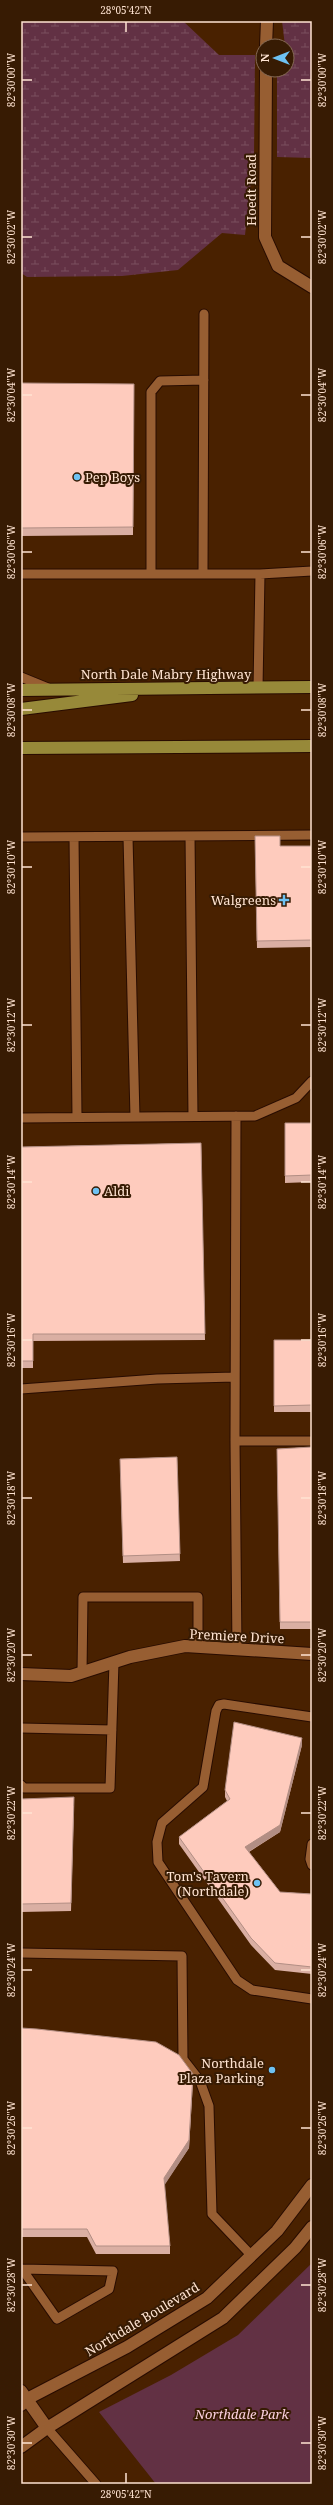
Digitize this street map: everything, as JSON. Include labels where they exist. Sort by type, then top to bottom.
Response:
[{"type":"main road","name":"North Dale Mabry Highway","points":[[21,690],[312,687]]},
{"type":"main road","points":[[21,709],[186,688]]},
{"type":"main road","points":[[21,748],[312,746]]},
{"type":"street","points":[[266,21],[266,38]]},
{"type":"street","name":"Hoedt Road","points":[[266,78],[265,237],[278,266],[312,287]]},
{"type":"street","name":"Premiere Drive","points":[[21,1674],[71,1676],[114,1662],[185,1646],[312,1654]]},
{"type":"street","name":"Northdale Boulevard","points":[[23,2398],[127,2347],[207,2298],[277,2231],[312,2185]]},
{"type":"street","points":[[21,2447],[47,2428],[222,2318],[295,2248],[312,2226]]},
{"type":"street","points":[[23,2398],[47,2428]]},
{"type":"lane","points":[[203,574],[204,314]]},
{"type":"lane","points":[[151,574],[151,392],[160,381],[204,380]]},
{"type":"lane","points":[[21,574],[260,574],[312,571]]},
{"type":"lane","points":[[258,688],[260,574]]},
{"type":"lane","points":[[21,677],[51,689]]},
{"type":"lane","points":[[21,837],[312,835]]},
{"type":"lane","points":[[190,836],[193,1116]]},
{"type":"lane","points":[[74,837],[77,1117]]},
{"type":"lane","points":[[128,837],[135,1117]]},
{"type":"lane","points":[[21,1118],[255,1116],[296,1098],[312,1082]]},
{"type":"lane","points":[[236,1116],[235,1441],[237,1650]]},
{"type":"lane","points":[[21,1389],[157,1379],[235,1377]]},
{"type":"lane","points":[[235,1441],[312,1441]]},
{"type":"lane","points":[[82,1673],[83,1596],[198,1597],[198,1647]]},
{"type":"lane","points":[[21,1785],[24,1788],[110,1788],[114,1662]]},
{"type":"lane","points":[[312,1717],[224,1704],[219,1705],[216,1710],[203,1787],[162,1822],[157,1842],[158,1862],[237,1980],[252,1990],[312,1999]]},
{"type":"lane","points":[[21,1728],[112,1730]]},
{"type":"lane","points":[[312,1844],[310,1859],[312,1865]]},
{"type":"lane","points":[[21,1953],[182,1956],[183,2059],[200,2081],[209,2106],[212,2214],[251,2255]]},
{"type":"lane","points":[[22,2269],[106,2271],[113,2271],[109,2289],[57,2319],[22,2269]]},
{"type":"lane","points":[[47,2428],[96,2484]]},
{"type":"green space","points":[[21,21],[183,21],[219,55],[255,55],[254,155],[245,235],[222,233],[178,270],[122,276],[27,277],[21,273]]},
{"type":"green space","points":[[282,21],[312,21],[312,158],[277,157],[277,78],[295,78],[295,38],[284,38]]},
{"type":"green space","name":"Northdale Park","points":[[312,2263],[312,2484],[156,2484],[99,2412],[171,2375],[238,2335]]},
{"type":"building","name":"Pep Boys","points":[[21,383],[134,384],[133,527],[21,528]]},
{"type":"building","name":"Walgreens","points":[[255,836],[280,836],[280,846],[312,846],[312,940],[257,941]]},
{"type":"building","points":[[285,1123],[312,1123],[312,1175],[285,1176]]},
{"type":"building","points":[[201,1143],[205,1334],[33,1334],[33,1361],[21,1361],[21,1147]]},
{"type":"building","points":[[274,1340],[312,1340],[312,1405],[274,1406]]},
{"type":"building","points":[[312,1447],[312,1622],[280,1622],[277,1449]]},
{"type":"building","points":[[177,1457],[180,1554],[123,1556],[120,1459]]},
{"type":"building","points":[[234,1722],[302,1738],[280,1825],[245,1847],[280,1892],[312,1894],[312,1967],[275,1963],[251,1938],[179,1837],[230,1799],[225,1790]]},
{"type":"building","points":[[74,1797],[71,1903],[21,1904],[21,1799]]},
{"type":"building","points":[[21,2028],[156,2042],[179,2055],[193,2074],[189,2140],[164,2178],[170,2246],[96,2246],[87,2229],[21,2229]]},
{"type":"place","name":"Pep Boys","points":[[77,477]]},
{"type":"place","name":"Walgreens","points":[[284,900]]},
{"type":"place","name":"Aldi","points":[[96,1191]]},
{"type":"place","name":"Tom's Tavern (Northdale)","points":[[257,1883]]},
{"type":"place","name":"Northdale Plaza Parking","points":[[272,2070]]}]
